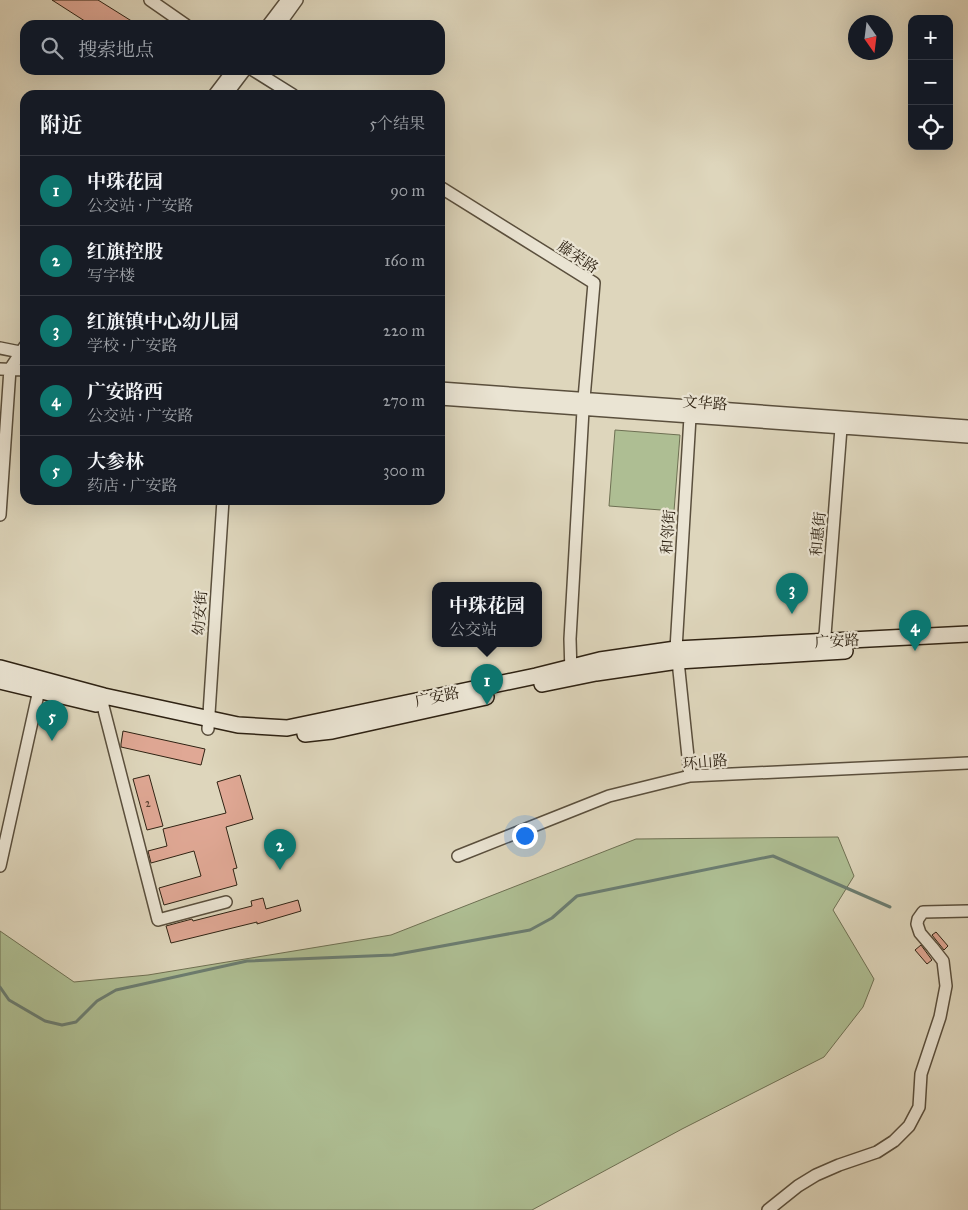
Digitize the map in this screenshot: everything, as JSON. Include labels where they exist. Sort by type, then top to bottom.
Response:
[{"type":"street","points":[[150,0],[179,20]]},
{"type":"street","points":[[272,20],[287,0]]},
{"type":"street","points":[[282,20],[297,0]]},
{"type":"street","points":[[218,90],[229,75]]},
{"type":"street","points":[[230,90],[241,75]]},
{"type":"street","points":[[261,75],[285,90]]},
{"type":"street","name":"藤荣路","points":[[445,190],[594,284],[583,405]]},
{"type":"street","points":[[0,348],[20,351]]},
{"type":"street","points":[[3,367],[20,353]]},
{"type":"street","points":[[3,367],[20,369]]},
{"type":"street","points":[[0,516],[3,367]]},
{"type":"street","name":"文华路","points":[[445,389],[690,417],[968,437]]},
{"type":"street","name":"文华路","points":[[445,399],[968,426]]},
{"type":"street","points":[[571,673],[570,638],[583,405]]},
{"type":"street","name":"和邻街","points":[[690,417],[677,655],[690,776]]},
{"type":"street","name":"和惠街","points":[[824,647],[841,428]]},
{"type":"street","name":"幼安街","points":[[208,724],[223,505]]},
{"type":"street","name":"广安路","points":[[824,647],[968,634]]},
{"type":"street","name":"广安路","points":[[0,681],[208,724],[287,728],[571,673],[600,660],[824,647],[968,644]]},
{"type":"street","name":"广安路","points":[[0,668],[104,701]]},
{"type":"street","points":[[0,866],[39,690]]},
{"type":"street","points":[[104,701],[158,920],[226,902]]},
{"type":"street","name":"环山路","points":[[458,856],[609,796],[690,776],[968,763]]},
{"type":"street","points":[[768,1210],[798,1186],[816,1175],[878,1152],[894,1141],[909,1126],[919,1107],[922,1074],[940,1017],[946,986],[943,962],[920,933],[917,924],[918,919],[923,912],[968,911]]},
{"type":"green space","points":[[615,430],[680,435],[674,511],[609,506]]},
{"type":"green space","points":[[838,837],[854,876],[833,910],[874,979],[863,1007],[824,1057],[682,1129],[532,1210],[0,1210],[0,931],[74,982],[148,975],[391,935],[636,839]]},
{"type":"building","points":[[52,0],[98,0],[130,20],[83,20]]},
{"type":"building","points":[[123,731],[205,749],[201,765],[121,747]]},
{"type":"building","points":[[149,775],[163,826],[147,830],[133,779]]},
{"type":"building","points":[[240,775],[253,819],[226,827],[237,868],[233,869],[237,885],[164,905],[159,888],[201,876],[194,851],[151,863],[148,851],[167,846],[163,829],[226,813],[217,782]]},
{"type":"building","points":[[263,898],[266,909],[298,900],[301,911],[257,924],[257,922],[171,943],[166,926],[252,906],[251,901]]},
{"type":"building","points":[[936,932],[948,946],[944,950],[932,935]]},
{"type":"building","points":[[921,945],[932,960],[927,964],[915,950]]},
{"type":"waterway","points":[[0,987],[9,1000],[45,1021],[62,1025],[76,1022],[97,1001],[116,990],[247,961],[393,955],[530,930],[552,918],[577,896],[773,856],[890,907]]},
{"type":"place","name":"红旗镇中心幼儿园","points":[[792,614]]},
{"type":"place","name":"广安路西","points":[[915,651]]},
{"type":"place","name":"中珠花园","points":[[487,705]]},
{"type":"place","name":"大参林","points":[[52,741]]},
{"type":"place","name":"红旗控股","points":[[280,870]]}]
